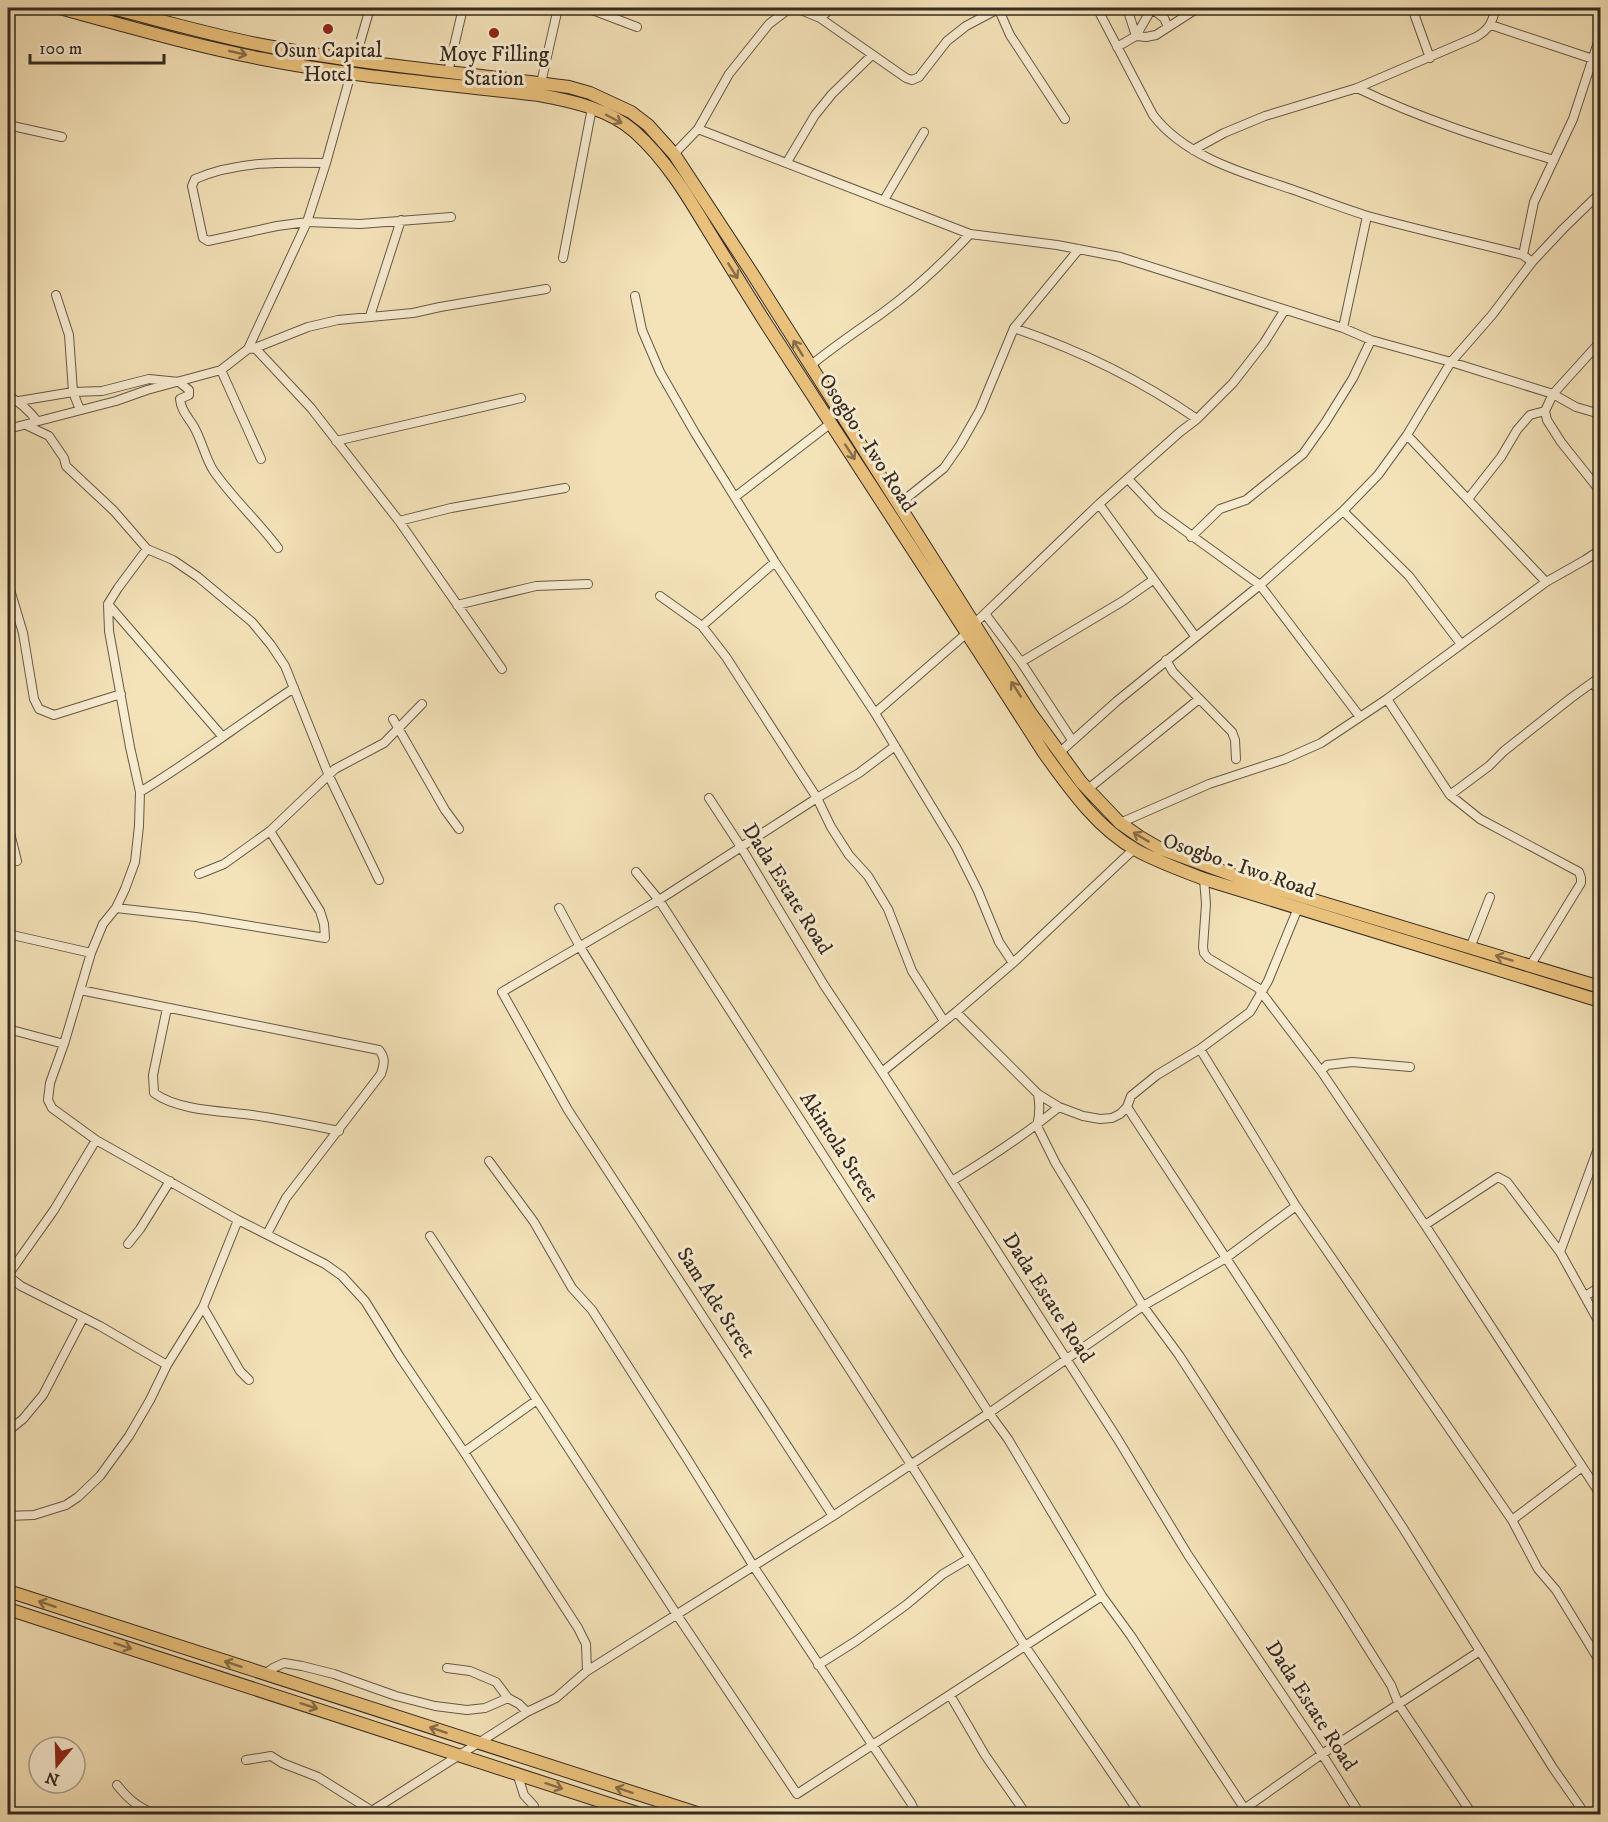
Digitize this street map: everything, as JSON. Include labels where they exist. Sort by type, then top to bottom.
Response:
[{"type":"main road","name":"Osogbo - Iwo Road","points":[[59,8],[262,59],[351,73],[568,100],[592,108],[620,122],[634,132],[663,162],[681,186],[764,321],[971,629],[1059,753],[1120,823],[1159,848],[1201,865],[1600,987]]},
{"type":"main road","name":"Osogbo - Iwo Road","points":[[112,8],[149,12],[265,46],[355,60],[569,87],[590,93],[631,112],[648,125],[674,154],[898,505],[1044,753],[1071,790],[1121,841],[1153,859],[1204,879],[1600,1002]]},
{"type":"main road","points":[[8,1591],[700,1815]]},
{"type":"main road","points":[[8,1609],[640,1815]]},
{"type":"street","points":[[355,60],[370,8]]},
{"type":"street","points":[[448,72],[463,8]]},
{"type":"street","points":[[542,83],[558,8]]},
{"type":"street","points":[[587,8],[637,27]]},
{"type":"street","points":[[674,154],[698,129],[729,74],[769,24],[790,8]]},
{"type":"street","points":[[796,8],[820,18],[912,80],[919,78],[947,41],[966,26],[999,8],[1010,35],[1065,118]]},
{"type":"street","points":[[820,18],[832,8]]},
{"type":"street","points":[[1097,8],[1153,115],[1163,128],[1193,150],[1222,164],[1367,216],[1523,255],[1532,262]]},
{"type":"street","points":[[1127,8],[1136,36]]},
{"type":"street","points":[[1117,47],[1136,36],[1151,8],[1164,18],[1168,27]]},
{"type":"street","points":[[1136,36],[1146,38],[1156,35],[1198,8]]},
{"type":"street","points":[[1412,8],[1430,58]]},
{"type":"street","points":[[1193,150],[1224,133],[1265,116],[1357,88],[1476,37],[1491,25],[1496,8]]},
{"type":"street","points":[[1491,25],[1593,59]]},
{"type":"street","points":[[1523,255],[1534,202],[1573,119],[1600,36]]},
{"type":"street","points":[[787,162],[815,115],[832,94],[873,55]]},
{"type":"street","points":[[252,349],[307,222],[351,73]]},
{"type":"street","points":[[1357,88],[1389,103],[1507,146],[1554,160]]},
{"type":"street","points":[[562,258],[592,108]]},
{"type":"street","points":[[8,124],[62,137]]},
{"type":"street","points":[[698,129],[970,234],[1057,245],[1120,257],[1343,328],[1371,340],[1452,362],[1553,394],[1576,407],[1600,414]]},
{"type":"street","points":[[884,200],[924,132]]},
{"type":"street","points":[[326,163],[265,163],[237,167],[195,180],[192,186],[203,238],[205,240],[307,222],[360,224],[451,217]]},
{"type":"street","points":[[1059,753],[1166,660],[1260,585],[1343,511],[1378,475],[1407,435],[1452,362],[1492,315],[1532,262],[1600,194]]},
{"type":"street","points":[[1343,328],[1367,216]]},
{"type":"street","points":[[370,316],[400,220]]},
{"type":"street","points":[[810,366],[882,313],[944,261],[970,234]]},
{"type":"street","points":[[898,505],[944,468],[980,410],[1014,328],[1079,249]]},
{"type":"street","points":[[8,429],[222,370],[252,349],[308,327],[338,320],[413,313],[546,289]]},
{"type":"street","points":[[56,296],[69,335],[73,392],[80,410]]},
{"type":"street","points":[[635,296],[642,330],[660,372],[695,433],[875,713],[956,847],[978,891],[999,942],[1013,963]]},
{"type":"street","points":[[875,713],[971,629],[1099,504],[1197,419],[1233,384],[1264,343],[1284,311]]},
{"type":"street","points":[[1014,328],[1103,364],[1170,400],[1197,419]]},
{"type":"street","points":[[1191,537],[1220,509],[1246,500],[1303,454],[1353,378],[1371,340]]},
{"type":"street","points":[[1600,342],[1553,394],[1545,411],[1561,441],[1600,491]]},
{"type":"street","points":[[252,349],[310,408],[399,521],[502,669]]},
{"type":"street","points":[[222,370],[261,459]]},
{"type":"street","points":[[19,401],[73,392],[102,392],[149,379],[179,382],[190,393],[180,399],[181,408],[196,429],[212,468],[278,548]]},
{"type":"street","points":[[8,396],[19,401],[37,421]]},
{"type":"street","points":[[336,441],[521,398]]},
{"type":"street","points":[[1468,499],[1501,458],[1517,430],[1530,415],[1545,411]]},
{"type":"street","points":[[49,418],[49,436]]},
{"type":"street","points":[[735,496],[831,423]]},
{"type":"street","points":[[27,425],[49,436],[64,458],[66,466],[114,511],[147,549],[173,560],[198,577],[252,622],[271,645],[285,666],[329,776],[379,880]]},
{"type":"street","points":[[1407,435],[1546,582]]},
{"type":"street","points":[[1128,478],[1159,512],[1260,585],[1360,717]]},
{"type":"street","points":[[399,521],[451,508],[565,488]]},
{"type":"street","points":[[1099,504],[1195,636]]},
{"type":"street","points":[[1343,511],[1409,576],[1461,644]]},
{"type":"street","points":[[147,549],[108,604],[109,631],[140,792],[140,826],[135,862],[116,908],[103,924],[91,953],[50,1083],[48,1100],[52,1108],[96,1140],[238,1220],[325,1264],[342,1276],[365,1301],[578,1628],[586,1644],[587,1671]]},
{"type":"street","points":[[1120,823],[1209,784],[1285,759],[1321,743],[1388,699],[1546,582],[1600,549]]},
{"type":"street","points":[[702,626],[776,562]]},
{"type":"street","points":[[1021,662],[1123,601],[1153,580]]},
{"type":"street","points":[[8,583],[23,633],[34,699],[39,709],[54,715],[121,694]]},
{"type":"street","points":[[457,605],[536,586],[588,584]]},
{"type":"street","points":[[660,596],[702,626],[726,657],[817,798],[831,827],[849,855],[868,876],[888,909],[912,970],[944,1021]]},
{"type":"street","points":[[108,604],[222,736]]},
{"type":"street","points":[[986,615],[1021,662],[1072,740]]},
{"type":"street","points":[[1166,660],[1173,672],[1232,732],[1236,759]]},
{"type":"street","points":[[1450,795],[1600,677]]},
{"type":"street","points":[[1593,683],[1600,693]]},
{"type":"street","points":[[140,792],[182,766],[294,688]]},
{"type":"street","points":[[1088,789],[1199,699]]},
{"type":"street","points":[[1388,699],[1450,795],[1480,819],[1579,872],[1581,883],[1530,966]]},
{"type":"street","points":[[199,874],[224,864],[270,831],[336,769],[384,743],[422,704]]},
{"type":"street","points":[[393,719],[445,810],[459,829]]},
{"type":"street","points":[[580,947],[659,900],[859,773],[895,746]]},
{"type":"street","name":"Dada Estate Road","points":[[709,798],[824,985],[1117,1438],[1188,1555],[1322,1754],[1360,1815]]},
{"type":"street","points":[[8,825],[17,861]]},
{"type":"street","points":[[116,908],[196,917],[326,938],[320,910],[270,831]]},
{"type":"street","points":[[882,1072],[1013,963],[1134,849]]},
{"type":"street","name":"Akintola Street","points":[[636,872],[659,900],[989,1413],[1008,1439],[1102,1596],[1131,1636],[1246,1811]]},
{"type":"street","points":[[1204,879],[1206,904],[1204,953],[1208,958],[1258,988],[1321,1071],[1425,1225],[1600,1494]]},
{"type":"street","points":[[1470,948],[1490,897]]},
{"type":"street","points":[[559,908],[580,947],[645,1052],[1025,1646],[1140,1815]]},
{"type":"street","points":[[956,1012],[1038,1094],[1059,1107],[1083,1116],[1100,1119],[1112,1118],[1127,1107],[1131,1095],[1156,1075],[1200,1049],[1250,1012],[1262,993],[1298,908]]},
{"type":"street","points":[[8,934],[91,953]]},
{"type":"street","name":"Sam Ade Street","points":[[580,947],[502,992],[568,1110],[833,1516]]},
{"type":"street","points":[[80,990],[379,1050],[384,1056],[385,1061],[381,1074],[286,1198],[267,1234]]},
{"type":"street","points":[[167,1008],[153,1075],[154,1093],[177,1103],[210,1110],[253,1115],[339,1131]]},
{"type":"street","points":[[8,1029],[64,1044]]},
{"type":"street","points":[[1200,1049],[1296,1206],[1512,1520],[1538,1569],[1556,1590],[1600,1662]]},
{"type":"street","points":[[1321,1071],[1327,1065],[1352,1062],[1410,1067]]},
{"type":"street","points":[[1038,1094],[1040,1105],[1037,1125],[1056,1164],[1143,1306],[1179,1355],[1340,1604],[1391,1685],[1399,1705],[1472,1815]]},
{"type":"street","points":[[952,1180],[983,1162],[1059,1107]]},
{"type":"street","points":[[1127,1107],[1402,1528],[1553,1768],[1586,1815]]},
{"type":"street","points":[[96,1140],[54,1210],[8,1275],[21,1287],[100,1326],[167,1365]]},
{"type":"street","points":[[1560,1252],[1600,1143]]},
{"type":"street","points":[[489,1161],[534,1222],[572,1288],[592,1310],[754,1567],[911,1803],[916,1815]]},
{"type":"street","points":[[1425,1225],[1498,1177],[1507,1182],[1560,1252],[1600,1324]]},
{"type":"street","points":[[128,1245],[170,1181]]},
{"type":"street","points":[[246,1760],[271,1756],[282,1763],[318,1777],[370,1813],[527,1712],[556,1698],[587,1671],[833,1516],[910,1463],[989,1413],[1143,1306],[1226,1258],[1296,1206]]},
{"type":"street","points":[[8,1516],[34,1515],[66,1505],[100,1476],[129,1436],[167,1365],[203,1307],[238,1220]]},
{"type":"street","points":[[430,1236],[677,1615],[797,1794],[1102,1596]]},
{"type":"street","points":[[1585,1296],[1600,1287]]},
{"type":"street","points":[[203,1307],[240,1371],[249,1380]]},
{"type":"street","points":[[8,1431],[23,1419],[43,1395],[83,1318]]},
{"type":"street","points":[[464,1452],[537,1400]]},
{"type":"street","points":[[1512,1520],[1582,1467]]},
{"type":"street","points":[[818,1665],[906,1605],[943,1574],[970,1558]]},
{"type":"street","points":[[1236,1815],[1246,1811],[1322,1754],[1480,1651]]},
{"type":"street","points":[[265,1674],[284,1663],[302,1666],[334,1674],[396,1696],[435,1706],[467,1710],[485,1708],[508,1698]]},
{"type":"street","points":[[447,1668],[470,1671],[496,1682],[508,1698],[527,1712]]},
{"type":"street","points":[[950,1695],[985,1755],[1026,1815]]},
{"type":"street","points":[[516,1773],[524,1795],[534,1806],[533,1815]]},
{"type":"street","points":[[117,1785],[137,1806],[154,1815]]},
{"type":"place","name":"Osun Capital Hotel","points":[[328,29]]},
{"type":"place","name":"Moye Filling Station","points":[[494,33]]}]
